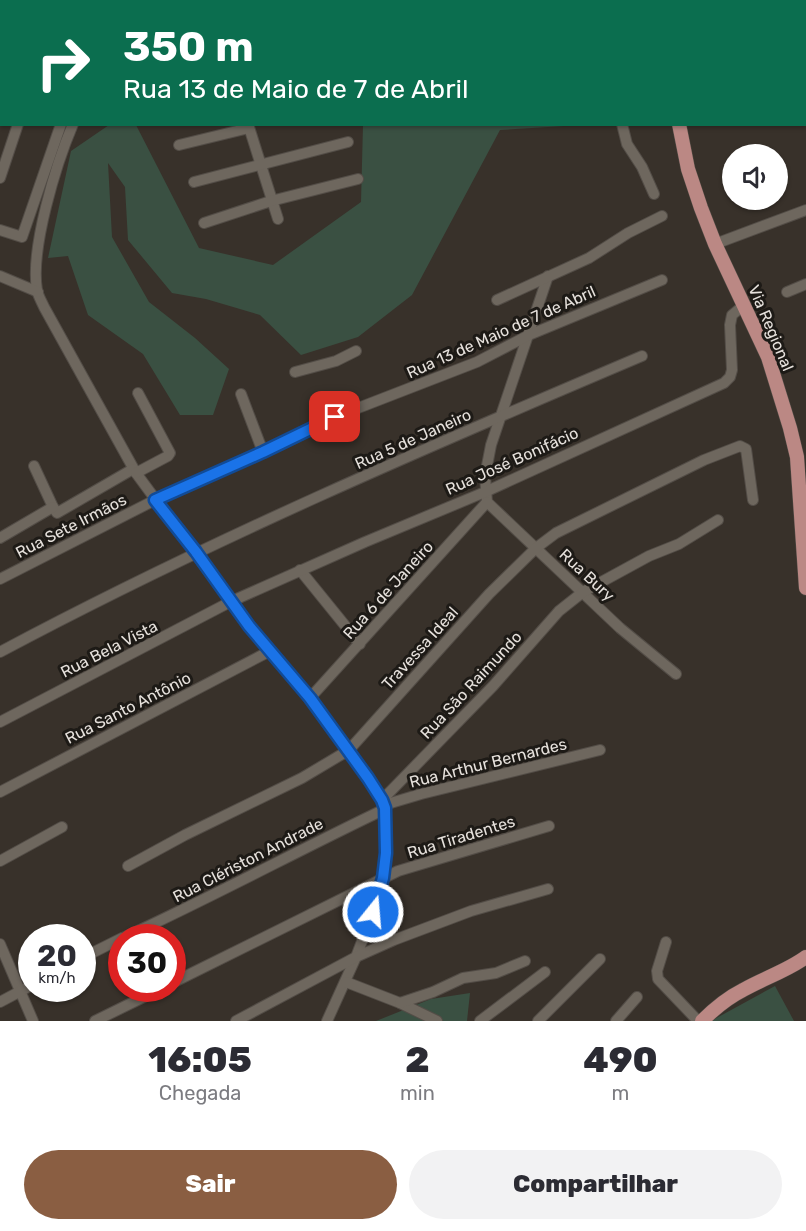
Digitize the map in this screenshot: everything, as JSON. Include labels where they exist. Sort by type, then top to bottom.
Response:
[{"type":"main road","name":"Via Regional","points":[[679,126],[688,169],[715,244],[768,357],[782,398],[803,479],[806,588]]},
{"type":"main road","points":[[700,1021],[717,1006],[744,989],[780,973],[806,957]]},
{"type":"street","points":[[0,178],[17,126]]},
{"type":"street","points":[[0,230],[22,237],[60,126]]},
{"type":"street","points":[[72,126],[44,217],[37,257],[38,292],[51,321],[134,471],[232,602],[349,750],[384,805],[386,853],[383,878],[356,957],[327,1021]]},
{"type":"street","points":[[179,145],[249,126],[278,219]]},
{"type":"street","points":[[622,126],[627,144],[642,167],[654,194]]},
{"type":"street","points":[[194,182],[348,142]]},
{"type":"street","points":[[204,223],[272,201],[358,179]]},
{"type":"street","points":[[715,244],[806,210]]},
{"type":"street","points":[[497,300],[589,258],[628,233],[662,216]]},
{"type":"street","points":[[0,276],[38,292]]},
{"type":"street","points":[[486,497],[488,460],[548,276]]},
{"type":"street","name":"Rua 13 de Maio de 7 de Abril","points":[[155,500],[335,417],[477,362],[529,335],[663,280]]},
{"type":"street","points":[[787,292],[806,284]]},
{"type":"street","name":"Rua José Bonifácio","points":[[232,602],[429,514],[486,497],[724,383],[730,377],[732,370],[732,315],[744,305]]},
{"type":"street","points":[[295,372],[336,361],[356,351]]},
{"type":"street","name":"Rua 5 de Janeiro","points":[[0,652],[93,602],[196,552],[642,356]]},
{"type":"street","points":[[34,466],[54,509],[59,513],[134,471],[168,456],[170,453],[138,393]]},
{"type":"street","points":[[241,394],[263,452]]},
{"type":"street","name":"Travessa Ideal","points":[[128,866],[185,835],[302,778],[349,750],[489,594],[536,548],[556,533],[704,460],[740,446],[746,449],[753,500]]},
{"type":"street","name":"Rua Bury","points":[[486,497],[536,548],[642,647],[676,674]]},
{"type":"street","name":"Rua 6 de Janeiro","points":[[310,698],[360,644],[486,497]]},
{"type":"street","name":"Rua Sete Irmãos","points":[[0,579],[155,500]]},
{"type":"street","points":[[0,538],[54,509]]},
{"type":"street","name":"Rua São Raimundo","points":[[384,805],[559,611],[583,592],[649,556],[679,544],[717,520]]},
{"type":"street","points":[[300,570],[360,644]]},
{"type":"street","name":"Rua Bela Vista","points":[[0,722],[232,602]]},
{"type":"street","name":"Rua Santo Antônio","points":[[0,792],[270,651]]},
{"type":"street","name":"Rua Arthur Bernardes","points":[[384,805],[600,750]]},
{"type":"street","name":"Rua Clériston Andrade","points":[[152,924],[384,805]]},
{"type":"street","name":"Rua Tiradentes","points":[[186,976],[383,878],[423,863],[549,826]]},
{"type":"street","points":[[0,861],[62,827]]},
{"type":"street","points":[[236,1021],[356,957],[471,911],[548,889]]},
{"type":"street","points":[[666,942],[657,971],[658,979],[700,1021]]},
{"type":"street","points":[[0,944],[18,986]]},
{"type":"street","points":[[538,1021],[600,959]]},
{"type":"street","points":[[400,1003],[463,978],[496,973],[525,961]]},
{"type":"street","points":[[480,1021],[545,972]]},
{"type":"street","points":[[346,982],[400,1003],[437,1021]]},
{"type":"street","points":[[0,1002],[18,992]]},
{"type":"street","points":[[616,1021],[637,997]]},
{"type":"street","points":[[25,1002],[33,1021]]},
{"type":"street","points":[[95,1021],[134,1002]]},
{"type":"green space","points":[[108,126],[137,126],[199,248],[273,265],[361,202],[363,126],[564,126],[500,130],[412,295],[358,337],[301,355],[260,315],[206,299],[172,293],[128,240],[125,187],[108,163],[112,237],[149,302],[195,338],[229,369],[213,415],[180,415],[143,354],[88,315],[68,256],[48,258],[71,151]]},
{"type":"green space","points":[[775,986],[794,1021],[711,1021]]},
{"type":"green space","points":[[470,993],[467,1021],[376,1021],[431,999]]},
{"type":"route","points":[[335,417],[155,500],[249,626],[310,698],[382,800],[387,832],[386,853],[383,878],[373,912]]}]
